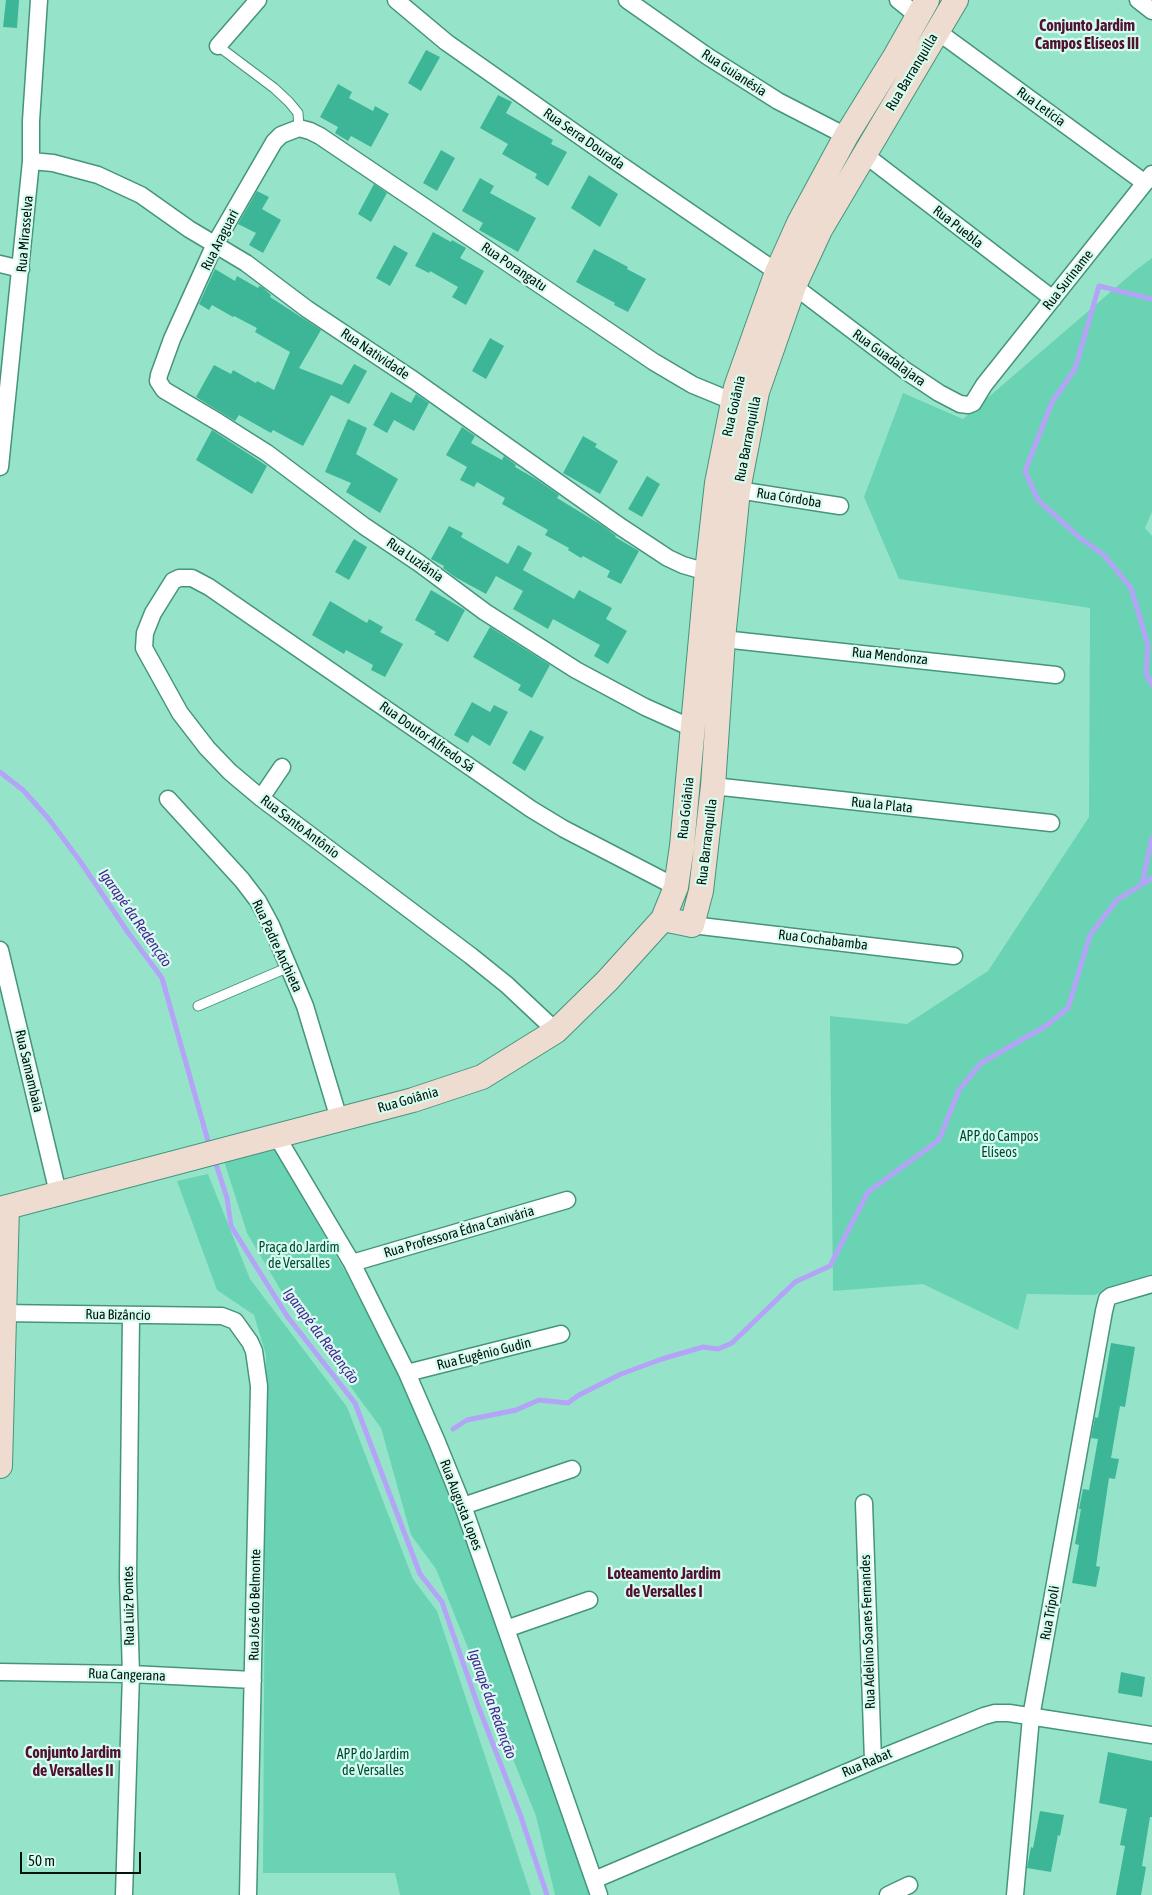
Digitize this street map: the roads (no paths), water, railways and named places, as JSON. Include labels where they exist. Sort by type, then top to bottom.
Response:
[{"type":"street","name":"Rua Mirasselva","points":[[0,468],[31,161],[31,112],[38,0]]},
{"type":"street","points":[[218,46],[258,0]]},
{"type":"street","name":"Rua Serra Dourada","points":[[396,0],[446,42],[786,279]]},
{"type":"street","name":"Rua Guianésia","points":[[627,0],[707,56],[778,100],[846,136]]},
{"type":"street","points":[[786,279],[799,223],[846,136],[896,55],[922,8],[898,0]]},
{"type":"street","name":"Rua Barranquilla","points":[[692,925],[702,891],[713,786],[723,639],[738,490],[742,394],[786,279],[820,230],[956,0]]},
{"type":"street","points":[[1138,0],[1152,11]]},
{"type":"street","name":"Rua Letícia","points":[[937,31],[1148,179]]},
{"type":"street","name":"Rua Araguari","points":[[160,368],[215,244],[274,142],[281,135],[299,128]]},
{"type":"street","name":"Rua Porangatu","points":[[299,128],[320,136],[665,369],[693,385],[742,394]]},
{"type":"street","name":"Rua Puebla","points":[[864,154],[1053,299]]},
{"type":"street","name":"Rua Natividade","points":[[31,161],[53,163],[77,169],[120,184],[141,195],[189,230],[246,263],[307,309],[416,381],[621,528],[668,558],[683,565],[707,572]]},
{"type":"street","name":"Rua Suriname","points":[[984,385],[1148,179]]},
{"type":"street","points":[[0,264],[21,269]]},
{"type":"street","name":"Rua Guadalajara","points":[[786,279],[906,371],[939,393],[960,404],[968,405],[973,403],[984,385]]},
{"type":"street","name":"Rua Luziânia","points":[[160,368],[158,381],[164,390],[267,453],[364,526],[432,572],[485,612],[576,670],[645,707],[694,729]]},
{"type":"street","name":"Rua Goiânia","points":[[3,1208],[413,1100],[482,1077],[556,1030],[607,981],[664,919],[676,887],[682,846],[717,484],[742,394]]},
{"type":"street","name":"Rua Córdoba","points":[[738,490],[840,506]]},
{"type":"street","name":"Rua Santo Antônio","points":[[185,577],[173,581],[153,613],[145,633],[145,652],[180,713],[207,748],[230,772],[261,798],[471,956],[507,985],[556,1030]]},
{"type":"street","name":"Rua Doutor Alfredo Sá","points":[[185,577],[192,578],[209,587],[531,808],[564,828],[676,887]]},
{"type":"street","name":"Rua Mendonza","points":[[723,639],[1056,675]]},
{"type":"street","points":[[261,798],[282,767]]},
{"type":"street","name":"Rua la Plata","points":[[713,786],[1051,823]]},
{"type":"street","name":"Rua Padre Anchieta","points":[[168,799],[242,880],[258,901],[290,967],[305,1006],[340,1119]]},
{"type":"street","points":[[664,919],[692,925]]},
{"type":"street","name":"Rua Cochabamba","points":[[692,925],[954,956]]},
{"type":"street","name":"Rua Samambaia","points":[[0,950],[58,1193]]},
{"type":"street","name":"Rua Augusta Lopes","points":[[276,1135],[352,1263],[407,1373],[463,1506],[597,1888]]},
{"type":"street","name":"Rua Professora Édna Canivária","points":[[352,1263],[568,1200]]},
{"type":"street","points":[[0,1466],[3,1208]]},
{"type":"street","name":"Rua Trípoli","points":[[1015,1895],[1031,1717],[1107,1299],[1111,1296],[1152,1284]]},
{"type":"street","name":"Rua Bizâncio","points":[[2,1313],[222,1316],[235,1321]]},
{"type":"street","name":"Rua Luiz Pontes","points":[[124,1895],[131,1674],[128,1578],[131,1316]]},
{"type":"street","name":"Rua José do Belmonte","points":[[235,1321],[254,1350],[259,1375],[248,1895]]},
{"type":"street","name":"Rua Eugênio Gudin","points":[[407,1373],[562,1334]]},
{"type":"street","points":[[463,1506],[572,1469]]},
{"type":"street","name":"Rua Adelino Soares Fernandes","points":[[864,1503],[873,1761]]},
{"type":"street","points":[[506,1629],[589,1600]]},
{"type":"street","name":"Rua Cangerana","points":[[0,1672],[131,1674],[253,1680]]},
{"type":"street","name":"Rua Rabat","points":[[597,1888],[873,1761],[984,1716],[1001,1713],[1152,1735]]},
{"type":"street","points":[[888,1895],[909,1885]]},
{"type":"lane","points":[[218,46],[274,88],[289,102],[298,113],[299,128]]},
{"type":"lane","points":[[198,1006],[290,967]]},
{"type":"waterway","points":[[1152,299],[1099,286],[1075,369],[1052,402],[1025,471],[1038,500],[1080,538],[1104,555],[1131,588],[1148,645],[1146,673],[1152,685]]},
{"type":"waterway","name":"Igarapé da Redenção","points":[[0,772],[23,790],[48,818],[162,978],[210,1148]]},
{"type":"waterway","points":[[1142,884],[1152,838]]},
{"type":"waterway","points":[[453,1429],[467,1420],[516,1410],[539,1400],[568,1403],[579,1395],[621,1374],[703,1347],[718,1349],[732,1343],[795,1282],[830,1266],[868,1192],[939,1140],[959,1090],[981,1063],[1046,1026],[1068,1008],[1090,935],[1117,900],[1152,878]]},
{"type":"waterway","name":"Igarapé da Redenção","points":[[214,1158],[227,1198],[231,1226],[287,1316],[355,1403],[420,1574],[442,1602],[477,1703],[520,1814],[547,1895]]},
{"type":"district","name":"Conjunto Jardim Campos Elíseos III","points":[[1087,35]]},
{"type":"district","name":"Loteamento Jardim de Versalles I","points":[[664,1583]]},
{"type":"district","name":"Conjunto Jardim de Versalles II","points":[[73,1762]]},
{"type":"park label","name":"APP do Campos Elíseos","points":[[999,1146]]},
{"type":"park label","name":"Praça do Jardim de Versalles","points":[[299,1256]]},
{"type":"park label","name":"APP do Jardim de Versalles","points":[[373,1764]]}]
